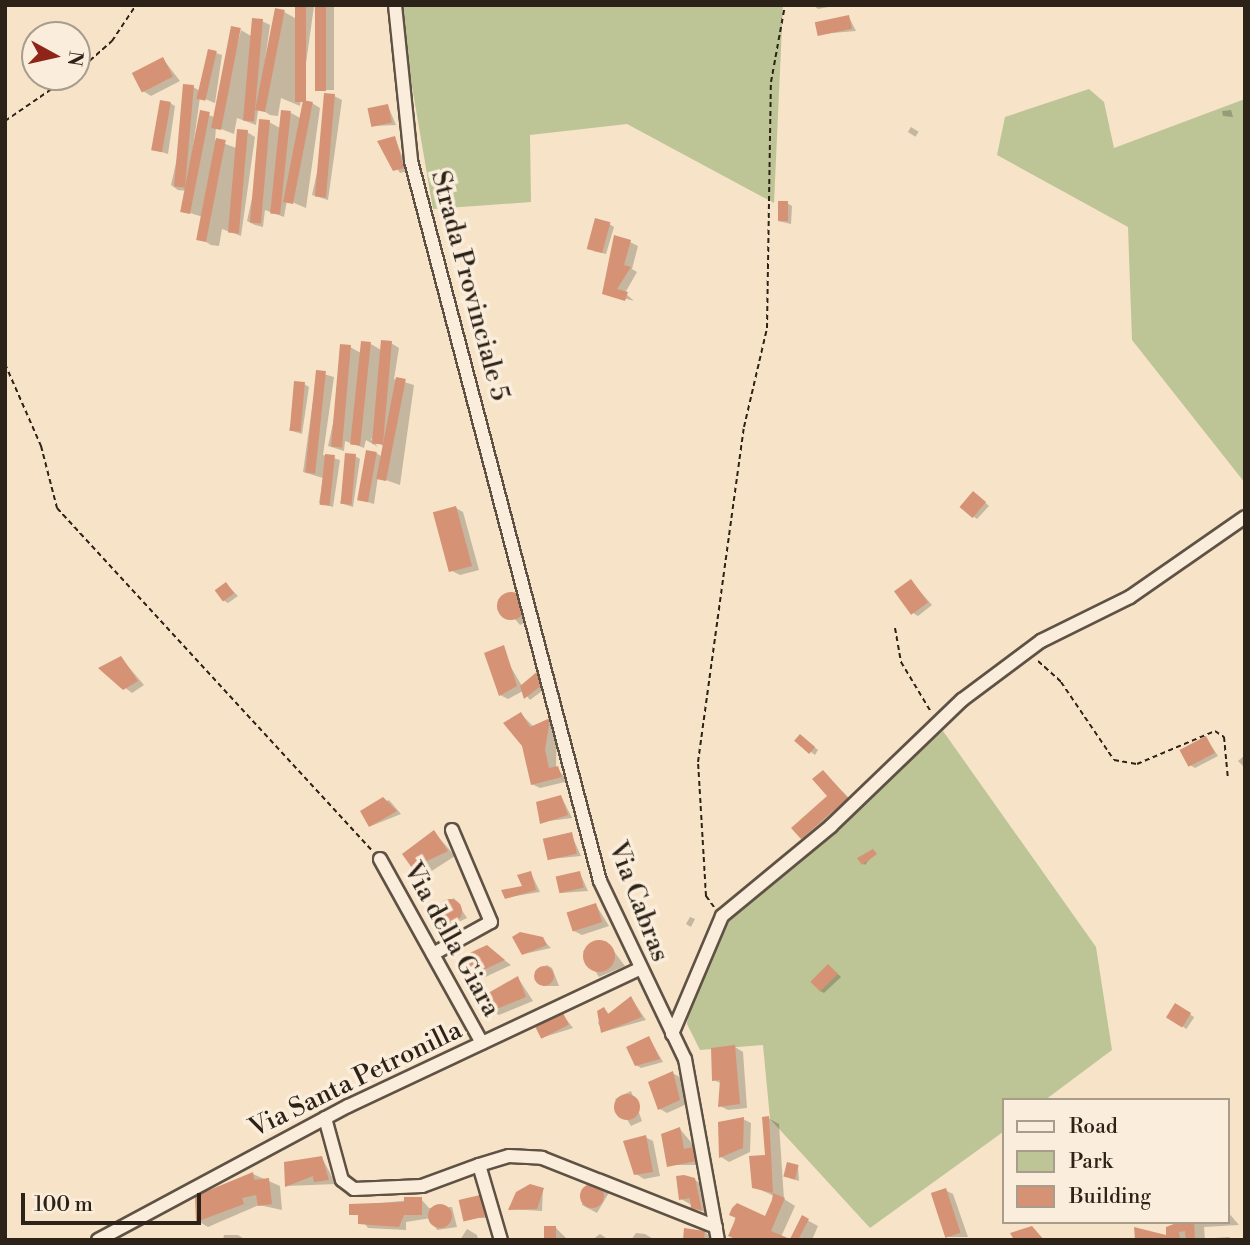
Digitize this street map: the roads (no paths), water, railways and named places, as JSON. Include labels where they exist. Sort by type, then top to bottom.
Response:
[{"type":"street","name":"Strada Provinciale 5","points":[[395,5],[411,161],[523,575]]},
{"type":"street","points":[[671,1034],[722,916],[831,826],[938,724],[1026,652],[1130,597],[1245,517]]},
{"type":"street","name":"Via Cabras","points":[[523,575],[600,881],[671,1034],[690,1082],[717,1233]]},
{"type":"street","points":[[433,954],[491,922],[453,830]]},
{"type":"street","name":"Via della Giara","points":[[380,859],[482,1043]]},
{"type":"street","name":"Via Santa Petronilla","points":[[98,1240],[325,1118],[639,969]]},
{"type":"street","points":[[325,1118],[342,1180],[354,1189],[422,1186],[509,1156],[542,1158],[717,1233]]},
{"type":"street","points":[[478,1165],[501,1240]]}]
